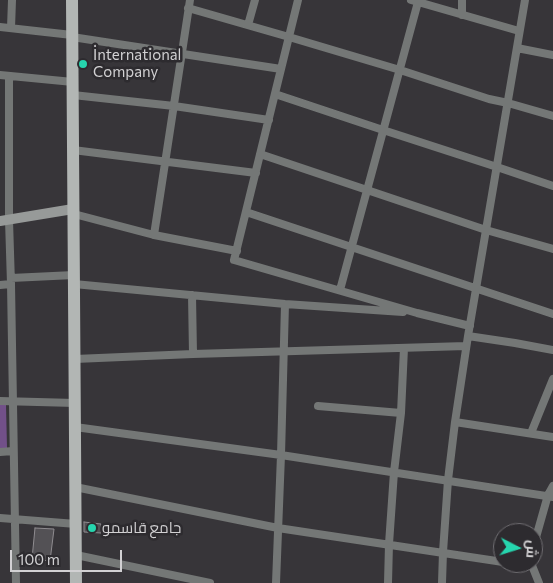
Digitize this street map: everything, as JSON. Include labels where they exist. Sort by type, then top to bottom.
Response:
[{"type":"main road","points":[[72,0],[76,583]]},
{"type":"street","points":[[11,28],[12,0]]},
{"type":"street","points":[[248,25],[255,0]]},
{"type":"street","points":[[298,0],[234,260],[417,313],[470,326]]},
{"type":"street","points":[[462,0],[462,15]]},
{"type":"street","points":[[442,583],[448,480],[455,422],[466,346],[525,0]]},
{"type":"street","points":[[340,290],[400,70],[415,1],[519,31]]},
{"type":"street","points":[[154,234],[189,4],[248,25],[400,70],[489,99],[553,116]]},
{"type":"street","points":[[0,27],[72,36],[281,69]]},
{"type":"street","points":[[517,48],[553,55]]},
{"type":"street","points":[[0,75],[73,82]]},
{"type":"street","points":[[9,76],[10,160],[4,221],[11,281],[16,583]]},
{"type":"street","points":[[275,94],[553,186]]},
{"type":"street","points":[[73,95],[174,106],[269,120]]},
{"type":"street","points":[[73,150],[256,173]]},
{"type":"street","points":[[260,154],[486,230],[553,249]]},
{"type":"street","points":[[0,159],[10,160]]},
{"type":"street","points":[[4,221],[74,212],[154,234],[237,251]]},
{"type":"street","points":[[246,212],[553,314]]},
{"type":"street","points":[[0,285],[11,281],[74,279],[192,296],[417,313]]},
{"type":"street","points":[[192,296],[193,354]]},
{"type":"street","points":[[276,583],[285,304]]},
{"type":"street","points":[[468,336],[553,350]]},
{"type":"street","points":[[75,359],[466,346]]},
{"type":"street","points":[[388,583],[389,544],[394,472],[401,412],[404,348]]},
{"type":"street","points":[[532,433],[553,379]]},
{"type":"street","points":[[0,401],[75,403]]},
{"type":"street","points":[[318,406],[401,412]]},
{"type":"street","points":[[455,422],[553,437]]},
{"type":"street","points":[[75,427],[281,455],[550,496]]},
{"type":"street","points":[[0,452],[14,451]]},
{"type":"street","points":[[541,523],[553,486]]},
{"type":"street","points":[[75,488],[278,528],[493,560]]},
{"type":"street","points":[[0,518],[76,524]]},
{"type":"street","points":[[76,555],[210,583]]},
{"type":"shaded area","points":[[0,405],[6,405],[7,448],[0,448]]},
{"type":"building","name":"جامع قاسمو","points":[[84,522],[101,524],[101,533],[84,532]]},
{"type":"building","points":[[35,528],[54,529],[50,561],[32,559]]},
{"type":"place","name":"İnternational Company","points":[[83,64]]},
{"type":"place","name":"جامع قاسمو","points":[[92,528]]}]
